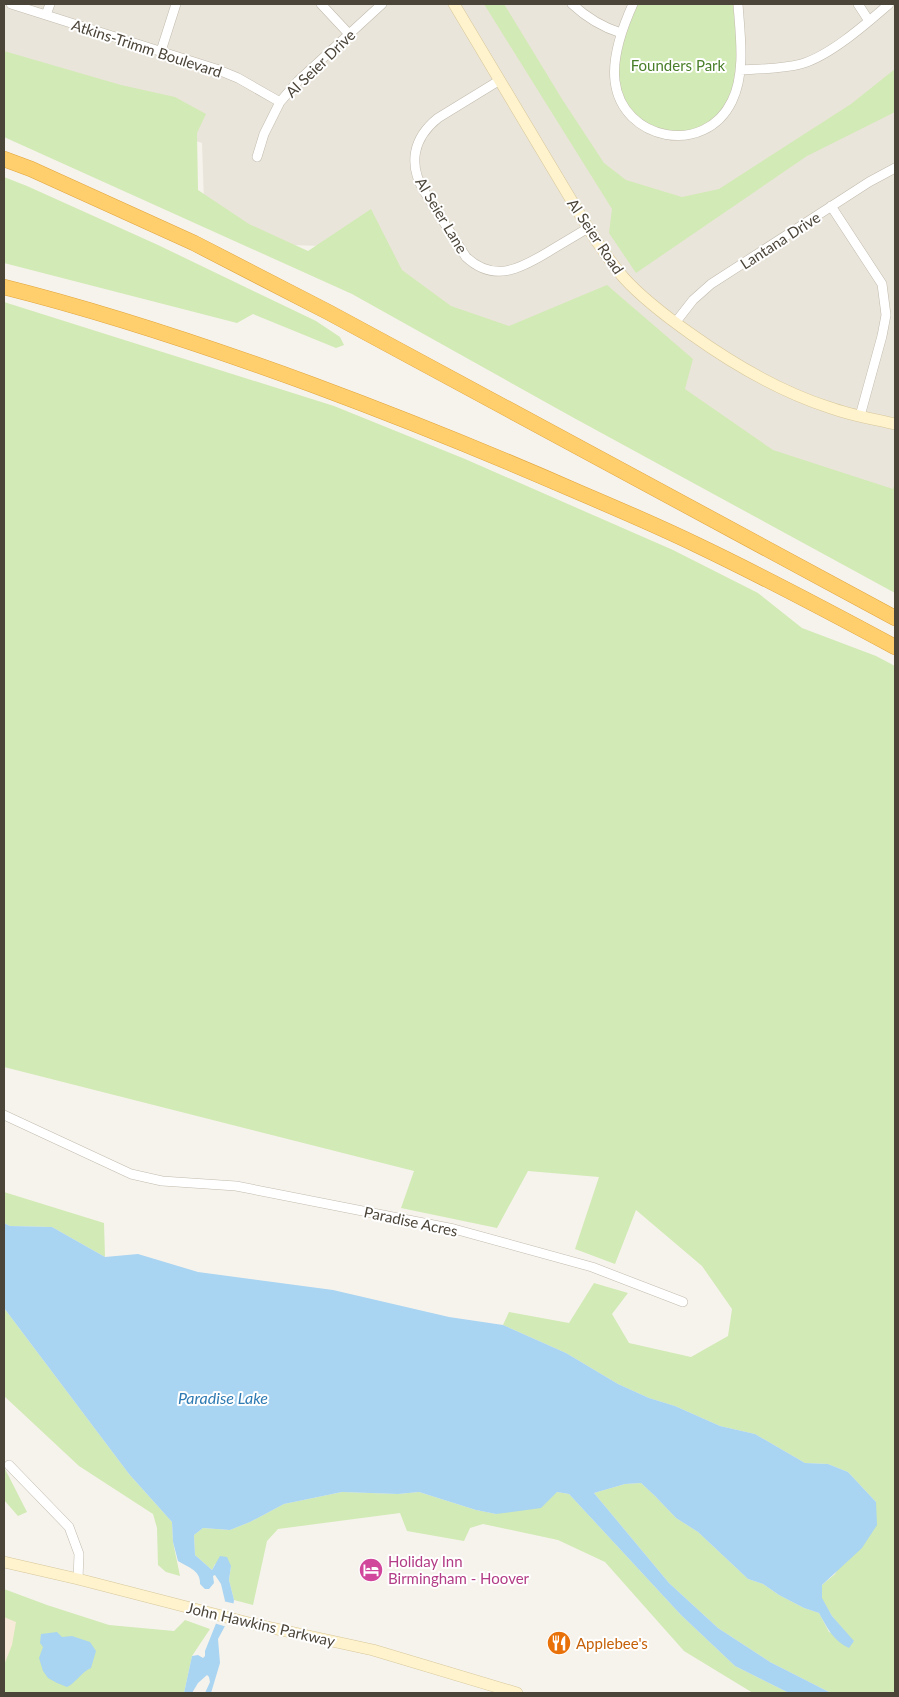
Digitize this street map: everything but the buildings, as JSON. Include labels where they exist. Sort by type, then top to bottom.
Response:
[{"type":"highway","points":[[4,159],[31,169],[194,243],[328,312],[895,618]]},
{"type":"highway","points":[[4,287],[189,342],[264,367],[404,419],[521,467],[696,544],[895,647]]},
{"type":"street","name":"Atkins-Trimm Boulevard","points":[[11,4],[216,69],[238,78],[280,102]]},
{"type":"street","points":[[46,15],[50,4]]},
{"type":"street","points":[[161,51],[176,4]]},
{"type":"street","points":[[321,4],[349,34]]},
{"type":"street","name":"Al Seier Drive","points":[[257,157],[264,134],[280,102],[298,81],[382,4]]},
{"type":"street","name":"Al Seier Road","points":[[454,4],[588,228],[609,260],[640,294],[675,323],[719,354],[763,379],[806,399],[860,416],[895,424]]},
{"type":"street","points":[[572,4],[603,27],[621,33]]},
{"type":"street","points":[[633,4],[621,33],[617,58],[615,80],[620,101],[641,125],[668,136],[677,137],[697,133],[717,122],[732,102],[740,70],[738,4]]},
{"type":"street","points":[[858,4],[869,21]]},
{"type":"street","points":[[740,70],[769,69],[802,64],[833,48],[889,4]]},
{"type":"street","name":"Al Seier Lane","points":[[500,80],[438,118],[430,125],[418,142],[414,161],[418,181],[466,257],[487,269],[505,271],[525,266],[588,228]]},
{"type":"street","name":"Lantana Drive","points":[[675,323],[693,300],[711,284],[869,182],[895,168]]},
{"type":"street","points":[[831,206],[882,284],[886,315],[860,416]]},
{"type":"street","name":"Paradise Acres","points":[[4,1115],[132,1174],[162,1181],[236,1186],[454,1229],[592,1267],[682,1302]]},
{"type":"street","points":[[9,1465],[69,1526],[79,1554],[78,1580]]},
{"type":"street","name":"John Hawkins Parkway","points":[[4,1562],[248,1623],[373,1650],[517,1693]]},
{"type":"shaded area","points":[[4,4],[895,4],[895,505],[504,343],[321,246],[259,244],[204,203],[202,143],[4,80]]},
{"type":"shaded area","points":[[4,1599],[43,1614],[5,1693],[4,1693]]},
{"type":"green space","points":[[484,4],[504,4],[604,163],[626,180],[682,197],[719,189],[851,104],[895,69],[895,112],[807,156],[636,273],[609,233],[612,209]]},
{"type":"green space","name":"Founders Park","points":[[635,4],[733,4],[740,70],[723,110],[707,124],[686,132],[658,130],[639,120],[622,102],[616,80],[621,32]]},
{"type":"green space","points":[[4,51],[121,85],[175,97],[206,114],[197,133],[198,190],[249,224],[308,251],[371,209],[402,270],[451,306],[509,326],[607,285],[693,359],[685,389],[773,450],[893,489],[895,483],[895,593],[574,418],[352,294],[4,137]]},
{"type":"green space","points":[[4,177],[158,245],[316,321],[340,337],[344,345],[336,348],[253,314],[237,323],[4,263]]},
{"type":"green space","points":[[4,302],[334,406],[465,459],[673,550],[758,593],[802,628],[876,656],[895,666],[895,1693],[831,1693],[770,1662],[718,1628],[669,1583],[594,1493],[625,1484],[641,1483],[676,1518],[698,1532],[748,1579],[763,1584],[804,1608],[819,1613],[829,1632],[854,1642],[832,1616],[822,1599],[822,1585],[835,1574],[876,1502],[848,1472],[828,1464],[805,1463],[755,1434],[720,1426],[675,1406],[649,1398],[618,1384],[566,1353],[503,1325],[509,1312],[569,1323],[594,1283],[628,1293],[612,1314],[629,1343],[691,1357],[728,1336],[732,1309],[702,1266],[636,1210],[615,1264],[575,1249],[599,1177],[528,1171],[497,1228],[401,1208],[414,1171],[4,1067]]},
{"type":"green space","points":[[4,1192],[104,1223],[105,1257],[52,1227],[10,1226],[4,1223]]},
{"type":"green space","points":[[4,1308],[129,1474],[172,1522],[173,1542],[180,1576],[166,1572],[158,1565],[157,1528],[153,1514],[79,1466],[4,1396]]},
{"type":"green space","points":[[4,1467],[27,1512],[18,1516],[4,1500]]},
{"type":"green space","points":[[342,1492],[398,1494],[419,1492],[476,1510],[496,1514],[557,1492],[569,1494],[681,1615],[735,1666],[789,1693],[753,1693],[684,1651],[605,1562],[558,1540],[483,1524],[470,1528],[464,1541],[407,1531],[400,1513],[278,1529],[267,1541],[253,1605],[234,1600],[229,1580],[231,1566],[215,1564],[212,1570],[195,1555],[194,1535],[203,1528],[230,1530],[284,1504]]},
{"type":"green space","points":[[4,1589],[109,1625],[174,1631],[185,1620],[210,1629],[192,1656],[184,1693],[4,1693],[4,1665],[12,1645],[16,1622],[4,1617]]},
{"type":"water","name":"Paradise Lake","points":[[4,1223],[10,1226],[52,1227],[105,1257],[138,1254],[198,1272],[333,1290],[449,1317],[503,1325],[566,1353],[618,1384],[649,1398],[675,1406],[720,1426],[755,1434],[805,1463],[828,1464],[848,1472],[876,1502],[877,1525],[862,1548],[822,1585],[822,1598],[832,1616],[854,1641],[849,1648],[835,1638],[819,1613],[804,1608],[763,1584],[748,1579],[698,1532],[676,1518],[641,1483],[625,1484],[594,1493],[669,1583],[718,1628],[770,1662],[831,1693],[789,1693],[735,1666],[681,1615],[569,1494],[557,1492],[541,1508],[496,1514],[476,1510],[419,1492],[398,1494],[342,1492],[284,1504],[230,1530],[203,1528],[194,1535],[195,1555],[212,1570],[220,1556],[227,1557],[231,1566],[229,1580],[234,1600],[232,1613],[218,1639],[220,1663],[211,1693],[205,1693],[210,1682],[207,1675],[198,1683],[192,1693],[184,1693],[192,1656],[198,1655],[203,1658],[205,1656],[205,1651],[225,1601],[221,1584],[215,1575],[213,1576],[214,1583],[209,1589],[205,1589],[200,1584],[200,1579],[196,1572],[178,1561],[173,1542],[172,1522],[129,1474],[4,1308]]},
{"type":"water","points":[[57,1632],[62,1637],[72,1636],[90,1642],[96,1651],[91,1668],[67,1687],[48,1678],[43,1671],[39,1658],[43,1647],[40,1643],[41,1634]]},
{"type":"pier","points":[[223,1601],[236,1604],[227,1627],[214,1623]]},
{"type":"place","name":"Holiday Inn Birmingham - Hoover","points":[[371,1570]]},
{"type":"place","name":"Applebee's","points":[[559,1643]]}]
